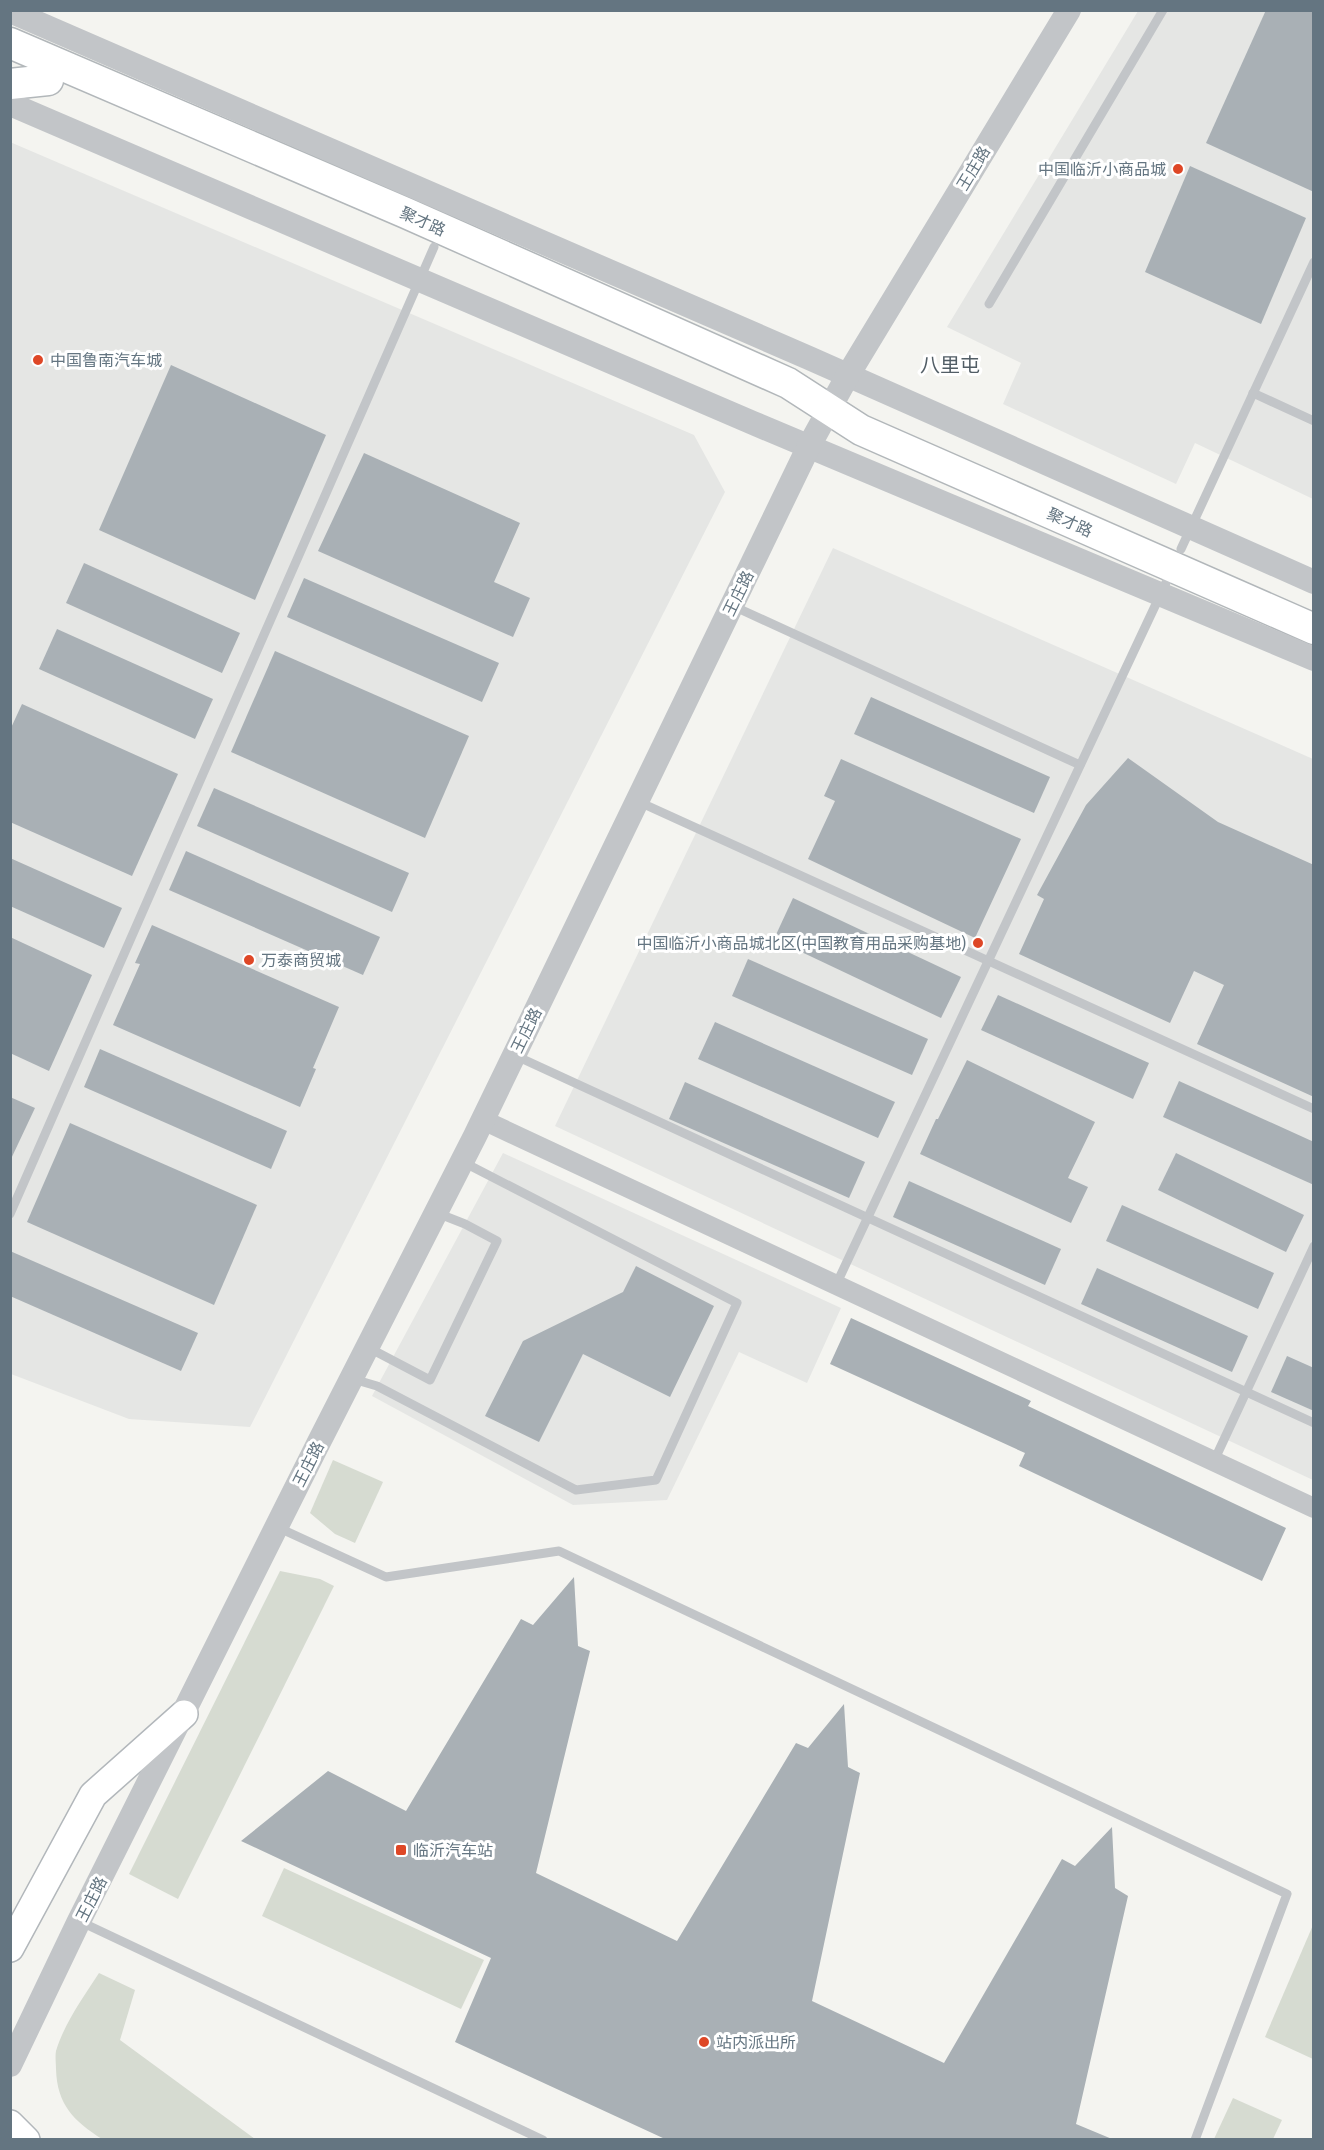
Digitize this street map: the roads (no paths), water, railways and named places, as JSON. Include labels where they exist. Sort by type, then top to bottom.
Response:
[{"type":"main road","name":"聚才路","points":[[10,43],[395,208],[777,378],[830,410]]},
{"type":"main road","name":"聚才路","points":[[10,64],[434,247],[774,399],[830,410],[869,412],[1314,607]]},
{"type":"main road","points":[[10,84],[48,80]]},
{"type":"main road","name":"聚才路","points":[[1182,548],[1314,628]]},
{"type":"main road","points":[[10,1948],[93,1795],[184,1714]]},
{"type":"main road","points":[[10,2124],[26,2139]]},
{"type":"street","name":"王庄路","points":[[10,2065],[79,1921],[276,1527],[483,1120],[809,446],[848,375],[1069,10]]},
{"type":"street","points":[[10,11],[848,375],[1182,548],[1314,582]]},
{"type":"street","points":[[10,104],[1314,659]]},
{"type":"street","points":[[483,1120],[1314,1508]]},
{"type":"lane","points":[[989,304],[1163,10]]},
{"type":"lane","points":[[10,1214],[434,247]]},
{"type":"lane","points":[[836,1285],[1314,262]]},
{"type":"lane","points":[[1253,393],[1314,421]]},
{"type":"lane","points":[[732,606],[1080,765]]},
{"type":"lane","points":[[637,801],[1314,1109]]},
{"type":"lane","points":[[514,1055],[1314,1423]]},
{"type":"lane","points":[[351,1378],[377,1386],[576,1490],[656,1480],[737,1303],[462,1161]]},
{"type":"lane","points":[[367,1347],[430,1380],[497,1241],[465,1224],[436,1213]]},
{"type":"lane","points":[[1214,1461],[1314,1246]]},
{"type":"lane","points":[[276,1527],[386,1577],[559,1551],[1287,1894],[1195,2139]]},
{"type":"lane","points":[[79,1921],[543,2139]]},
{"type":"place","name":"中国临沂小商品城","points":[[1178,169]]},
{"type":"place","name":"中国鲁南汽车城","points":[[38,360]]},
{"type":"place","name":"中国临沂小商品城北区(中国教育用品采购基地)","points":[[978,943]]},
{"type":"place","name":"万泰商贸城","points":[[249,960]]},
{"type":"place","name":"临沂汽车站","points":[[401,1850]]},
{"type":"place","name":"站内派出所","points":[[704,2042]]},
{"type":"district","name":"八里屯","points":[[950,365]]}]
